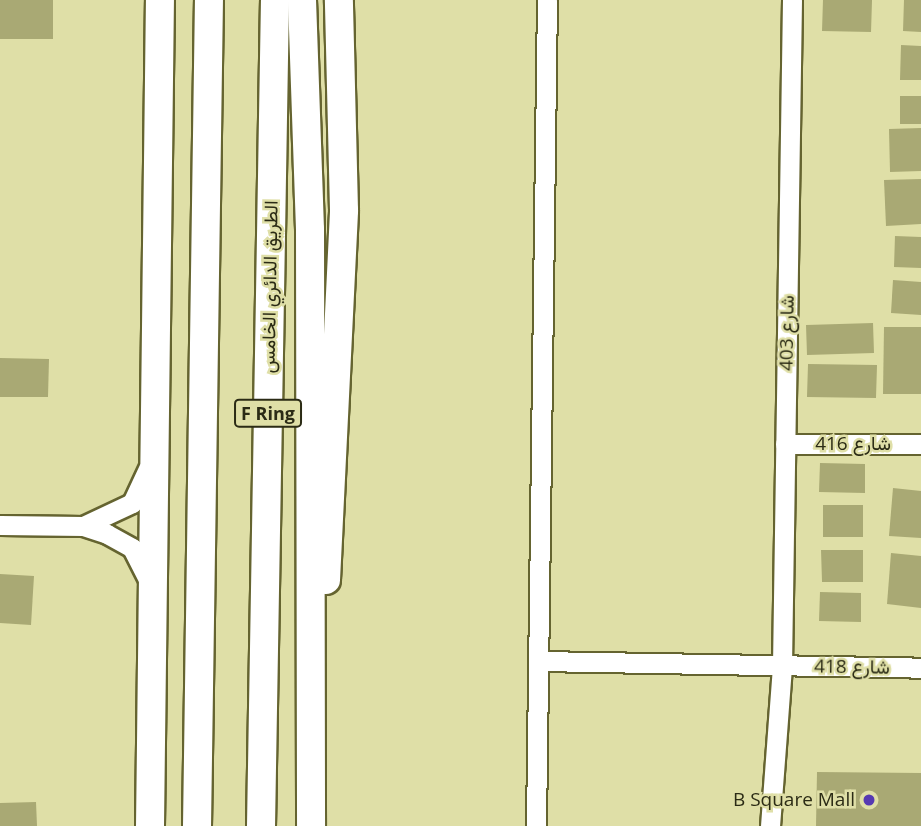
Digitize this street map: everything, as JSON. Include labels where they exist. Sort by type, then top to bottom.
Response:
[{"type":"highway","points":[[150,826],[160,0]]},
{"type":"highway","points":[[197,826],[209,0]]},
{"type":"highway","name":"الطريق الدائري الخامس","points":[[261,826],[275,0]]},
{"type":"highway","points":[[302,0],[310,230],[311,816]]},
{"type":"highway","points":[[311,816],[344,210],[339,0]]},
{"type":"street","points":[[536,826],[547,0]]},
{"type":"street","name":"شارع 403","points":[[770,826],[782,666],[792,0]]},
{"type":"street","name":"شارع 416","points":[[785,444],[921,444]]},
{"type":"street","points":[[83,526],[132,503],[154,449]]},
{"type":"street","points":[[0,525],[83,526],[132,548],[153,590]]},
{"type":"street","name":"شارع 418","points":[[538,662],[921,668]]},
{"type":"building","points":[[0,0],[53,0],[53,39],[0,39]]},
{"type":"building","points":[[823,0],[872,0],[871,32],[822,31]]},
{"type":"building","points":[[904,0],[921,0],[921,32],[903,31]]},
{"type":"building","points":[[901,45],[921,46],[921,80],[900,80]]},
{"type":"building","points":[[900,96],[921,96],[921,124],[900,124]]},
{"type":"building","points":[[921,128],[921,171],[890,172],[889,129]]},
{"type":"building","points":[[921,179],[921,224],[886,226],[884,180]]},
{"type":"building","points":[[895,236],[921,237],[921,268],[894,267]]},
{"type":"building","points":[[893,280],[921,282],[921,315],[891,313]]},
{"type":"building","points":[[873,323],[874,353],[807,355],[806,325]]},
{"type":"building","points":[[884,327],[921,327],[921,394],[883,394]]},
{"type":"building","points":[[0,358],[49,359],[48,397],[0,397]]},
{"type":"building","points":[[808,364],[877,365],[876,398],[807,397]]},
{"type":"building","points":[[820,463],[865,464],[865,493],[819,492]]},
{"type":"building","points":[[893,488],[921,491],[921,538],[889,536]]},
{"type":"building","points":[[823,505],[863,505],[863,537],[823,537]]},
{"type":"building","points":[[821,550],[863,550],[863,582],[822,582]]},
{"type":"building","points":[[891,553],[921,556],[921,608],[887,604]]},
{"type":"building","points":[[0,574],[34,576],[31,625],[0,623]]},
{"type":"building","points":[[820,592],[861,593],[861,622],[819,621]]},
{"type":"building","name":"B Square Mall","points":[[817,772],[921,773],[921,826],[816,826]]},
{"type":"building","points":[[36,802],[37,826],[0,826],[0,803]]},
{"type":"place","name":"B Square Mall","points":[[869,800]]}]
